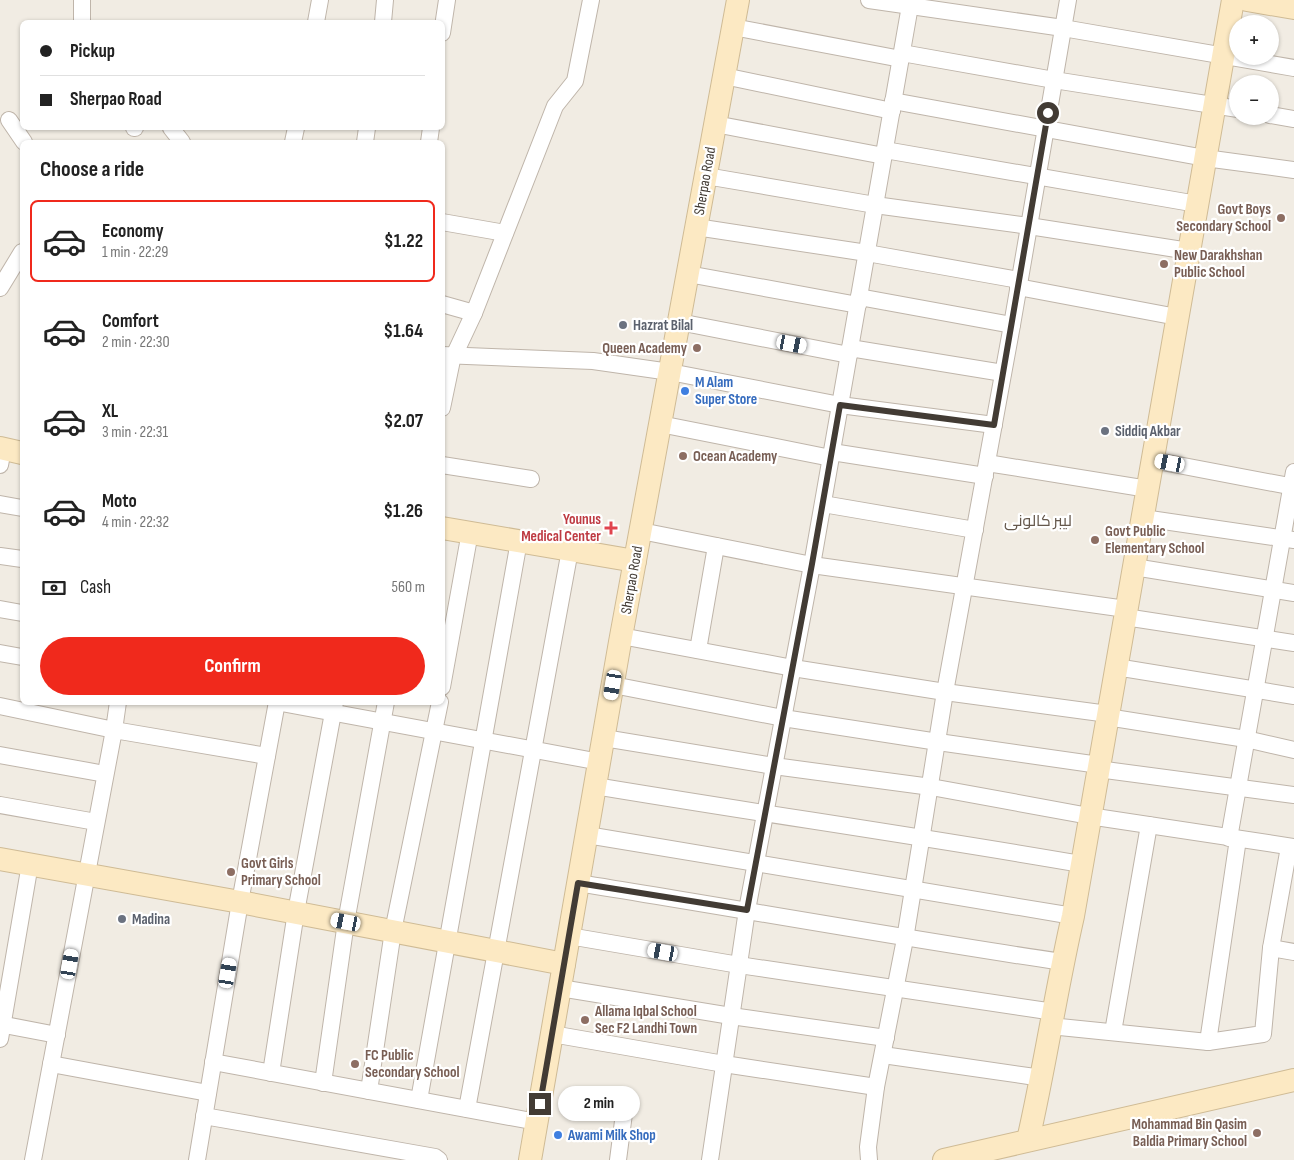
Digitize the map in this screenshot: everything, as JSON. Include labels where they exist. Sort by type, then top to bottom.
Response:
[{"type":"street","points":[[82,0],[82,20]]},
{"type":"street","points":[[316,20],[320,0]]},
{"type":"street","points":[[383,20],[385,0]]},
{"type":"street","points":[[444,20],[446,0]]},
{"type":"street","points":[[445,382],[448,356],[474,312],[555,106],[575,81],[591,0]]},
{"type":"street","name":"Sherpao Road","points":[[530,1160],[621,636],[738,0]]},
{"type":"street","points":[[869,0],[910,3],[1294,68]]},
{"type":"street","points":[[869,1160],[868,1147],[876,1087],[914,889],[946,692],[1068,0]]},
{"type":"street","points":[[1028,1140],[1042,1078],[1062,962],[1073,916],[1232,0]]},
{"type":"street","points":[[1247,0],[1294,8]]},
{"type":"street","points":[[710,1160],[747,910],[823,504],[910,3]]},
{"type":"street","points":[[733,27],[901,56],[1229,108]]},
{"type":"street","points":[[724,76],[892,106],[1046,129],[1205,158],[1294,170]]},
{"type":"street","points":[[1279,116],[1294,119]]},
{"type":"street","points":[[9,120],[23,140]]},
{"type":"street","points":[[715,124],[1197,204]]},
{"type":"street","points":[[173,130],[180,140]]},
{"type":"street","points":[[706,176],[875,205],[1029,226],[1189,251]]},
{"type":"street","points":[[445,223],[506,233]]},
{"type":"street","points":[[696,228],[867,253],[1177,317]]},
{"type":"street","points":[[0,288],[20,255]]},
{"type":"street","points":[[688,274],[1012,325]]},
{"type":"street","points":[[445,305],[474,312]]},
{"type":"street","points":[[679,322],[850,352],[1003,373]]},
{"type":"street","points":[[448,356],[593,361],[670,372],[840,405],[994,425]]},
{"type":"street","points":[[660,424],[831,455],[986,470],[1148,489]]},
{"type":"street","points":[[1152,460],[1293,482],[1288,539],[1273,589],[1238,787],[1208,1042]]},
{"type":"street","points":[[445,466],[531,480]]},
{"type":"street","points":[[0,504],[20,508]]},
{"type":"street","points":[[823,504],[975,530]]},
{"type":"street","points":[[1142,518],[1288,539]]},
{"type":"street","points":[[445,528],[635,561]]},
{"type":"street","points":[[641,531],[812,564],[965,586],[1294,644]]},
{"type":"street","points":[[445,670],[470,532]]},
{"type":"street","points":[[420,1100],[519,541]]},
{"type":"street","points":[[698,650],[716,546]]},
{"type":"street","points":[[467,1109],[570,550]]},
{"type":"street","points":[[0,556],[20,560]]},
{"type":"street","points":[[1134,567],[1294,593]]},
{"type":"street","points":[[0,609],[20,613]]},
{"type":"street","points":[[621,636],[793,668],[1246,739],[1294,750]]},
{"type":"street","points":[[0,653],[20,658]]},
{"type":"street","points":[[1116,667],[1294,696]]},
{"type":"street","points":[[613,685],[783,718],[1294,796]]},
{"type":"street","points":[[33,1160],[118,705]]},
{"type":"street","points":[[197,1160],[240,902],[276,705]]},
{"type":"street","points":[[299,705],[334,708],[382,722],[600,762]]},
{"type":"street","points":[[323,1083],[346,922],[385,705]]},
{"type":"street","points":[[369,1091],[393,931],[440,705]]},
{"type":"street","points":[[0,706],[114,730],[267,756]]},
{"type":"street","points":[[271,1073],[296,912],[334,708]]},
{"type":"street","points":[[569,936],[739,965],[896,988],[1113,1032],[1208,1042],[1263,1034],[1270,948],[1287,898],[1292,847],[1090,816],[931,787],[774,766],[604,738]]},
{"type":"street","points":[[0,755],[106,774]]},
{"type":"street","points":[[595,786],[1081,864]]},
{"type":"street","points":[[0,805],[96,822]]},
{"type":"street","points":[[1113,1032],[1149,825]]},
{"type":"street","points":[[587,835],[1073,916]]},
{"type":"street","points":[[0,859],[296,912],[564,964]]},
{"type":"street","points":[[30,864],[1,1029],[57,1035]]},
{"type":"street","points":[[578,883],[747,910],[905,939],[1062,962]]},
{"type":"street","points":[[1270,948],[1294,952]]},
{"type":"street","points":[[560,988],[731,1016],[886,1038]]},
{"type":"street","points":[[552,1034],[724,1064],[876,1087]]},
{"type":"street","points":[[883,1055],[1042,1078]]},
{"type":"street","points":[[213,1062],[537,1122]]},
{"type":"street","points":[[51,1064],[208,1093]]},
{"type":"street","points":[[944,1160],[1294,1080]]},
{"type":"street","points":[[618,1160],[626,1098]]},
{"type":"street","points":[[204,1116],[435,1157],[439,1160]]},
{"type":"place","name":"Govt Boys Secondary School","points":[[1281,218]]},
{"type":"place","name":"New Darakhshan Public School","points":[[1164,264]]},
{"type":"place","name":"Hazrat Bilal","points":[[623,325]]},
{"type":"place","name":"Queen Academy","points":[[697,348]]},
{"type":"place","name":"M Alam Super Store","points":[[685,391]]},
{"type":"place","name":"Siddiq Akbar","points":[[1105,431]]},
{"type":"place","name":"Ocean Academy","points":[[683,456]]},
{"type":"place","name":"Younus Medical Center","points":[[611,528]]},
{"type":"place","name":"Govt Public Elementary School","points":[[1095,540]]},
{"type":"place","name":"Govt Girls Primary School","points":[[231,872]]},
{"type":"place","name":"Madina","points":[[122,919]]},
{"type":"place","name":"Allama Iqbal School Sec F2 Landhi Town","points":[[585,1020]]},
{"type":"place","name":"FC Public Secondary School","points":[[355,1064]]},
{"type":"place","name":"Mohammad Bin Qasim Baldia Primary School","points":[[1257,1133]]},
{"type":"place","name":"Awami Milk Shop","points":[[558,1135]]},
{"type":"district","name":"لیبر کالونی","points":[[1038,521]]},
{"type":"route","points":[[540,1104],[578,883],[747,910],[840,405],[994,425],[1048,113]]}]
